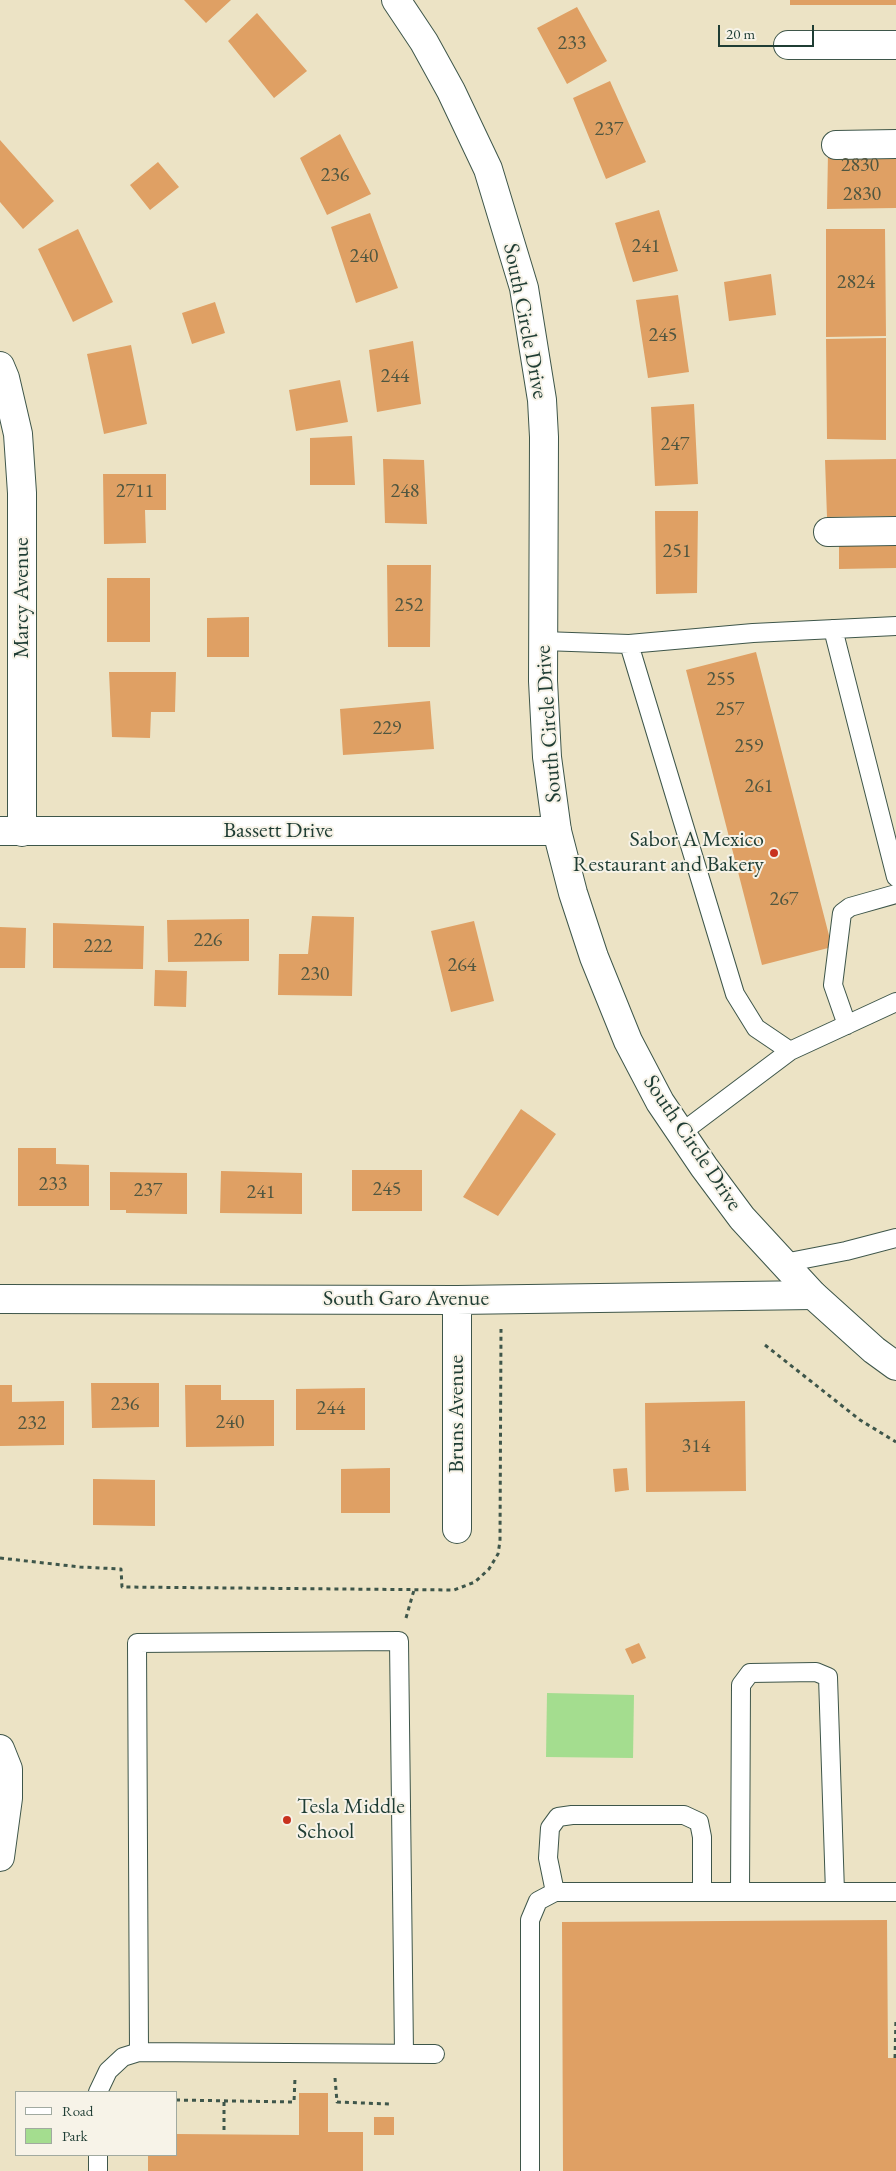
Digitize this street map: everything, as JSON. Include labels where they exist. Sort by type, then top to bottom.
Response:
[{"type":"street","name":"South Circle Drive","points":[[396,0],[424,42],[446,82],[488,169],[524,288],[538,371],[544,437],[543,681],[547,757],[557,831],[594,957],[628,1041],[660,1102],[742,1218],[813,1295],[874,1350],[896,1366]]},
{"type":"street","points":[[788,45],[896,44]]},
{"type":"street","points":[[836,145],[896,144]]},
{"type":"street","name":"Marcy Avenue","points":[[0,366],[5,378],[18,434],[22,493],[11,831]]},
{"type":"street","points":[[828,532],[896,531]]},
{"type":"street","name":"Bassett Drive","points":[[11,831],[557,831]]},
{"type":"street","name":"South Garo Avenue","points":[[0,1299],[457,1300],[813,1295]]},
{"type":"street","name":"Bruns Avenue","points":[[457,1300],[457,1529]]},
{"type":"street","points":[[0,1749],[8,1769],[8,1798],[2,1829],[0,1857]]},
{"type":"lane","points":[[543,641],[629,644],[753,632],[896,626]]},
{"type":"lane","points":[[833,629],[896,877]]},
{"type":"lane","points":[[629,644],[735,994],[756,1028],[790,1051]]},
{"type":"lane","points":[[848,1025],[833,985],[842,914],[850,907],[896,894]]},
{"type":"lane","points":[[681,1133],[790,1051],[896,1002]]},
{"type":"lane","points":[[784,1263],[846,1251],[896,1238]]},
{"type":"lane","points":[[139,2052],[137,1643],[400,1641],[404,2054]]},
{"type":"lane","points":[[740,1892],[741,1685],[750,1673],[816,1672],[828,1677],[835,1892]]},
{"type":"lane","points":[[555,1892],[548,1858],[550,1828],[558,1818],[572,1815],[684,1815],[699,1822],[702,1838],[702,1892]]},
{"type":"lane","points":[[530,2171],[530,1920],[538,1901],[555,1892],[896,1892]]},
{"type":"lane","points":[[98,2091],[108,2071],[123,2057],[139,2052],[435,2054]]},
{"type":"lane","points":[[98,2156],[98,2171]]},
{"type":"path","points":[[765,1345],[860,1420],[896,1442]]},
{"type":"path","points":[[0,1558],[80,1567],[121,1569],[122,1587],[414,1590]]},
{"type":"path","points":[[895,2058],[896,2018]]},
{"type":"path","points":[[178,2100],[294,2102],[295,2078],[303,2078]]},
{"type":"path","points":[[328,2078],[336,2078],[337,2102],[389,2104]]},
{"type":"path","points":[[224,2102],[224,2133]]},
{"type":"green space","points":[[547,1693],[634,1695],[633,1758],[546,1757]]},
{"type":"building","points":[[184,0],[231,0],[206,23]]},
{"type":"building","points":[[790,0],[896,0],[896,5],[790,5]]},
{"type":"building","points":[[577,7],[607,61],[567,84],[537,28]]},
{"type":"building","points":[[257,13],[307,71],[274,98],[228,41]]},
{"type":"building","points":[[610,81],[646,162],[606,179],[573,98]]},
{"type":"building","points":[[340,134],[371,194],[327,215],[300,158]]},
{"type":"building","points":[[0,140],[54,201],[23,229],[0,202]]},
{"type":"building","points":[[896,152],[896,208],[827,209],[828,153]]},
{"type":"building","points":[[158,162],[179,187],[150,210],[130,185]]},
{"type":"building","points":[[659,210],[678,271],[633,282],[615,223]]},
{"type":"building","points":[[370,213],[398,288],[356,303],[331,227]]},
{"type":"building","points":[[78,229],[113,302],[73,322],[38,249]]},
{"type":"building","points":[[826,229],[885,229],[886,336],[826,337]]},
{"type":"building","points":[[771,274],[776,315],[729,321],[724,282]]},
{"type":"building","points":[[678,295],[689,372],[648,378],[636,300]]},
{"type":"building","points":[[215,302],[225,333],[192,344],[182,313]]},
{"type":"building","points":[[886,338],[886,440],[827,439],[826,339]]},
{"type":"building","points":[[413,341],[421,404],[377,412],[369,350]]},
{"type":"building","points":[[131,345],[147,424],[104,434],[87,354]]},
{"type":"building","points":[[340,380],[348,422],[296,431],[289,390]]},
{"type":"building","points":[[694,404],[698,484],[655,486],[651,407]]},
{"type":"building","points":[[352,436],[355,485],[310,485],[310,438]]},
{"type":"building","points":[[383,459],[424,460],[427,524],[385,523]]},
{"type":"building","points":[[896,459],[896,516],[827,517],[825,460]]},
{"type":"building","points":[[103,474],[166,474],[166,510],[145,510],[146,543],[104,544]]},
{"type":"building","points":[[655,511],[698,511],[697,593],[656,594]]},
{"type":"building","points":[[896,542],[896,568],[839,569],[839,543]]},
{"type":"building","points":[[387,565],[431,565],[430,647],[388,647]]},
{"type":"building","points":[[107,578],[150,578],[150,642],[107,642]]},
{"type":"building","points":[[249,617],[249,657],[207,657],[207,618]]},
{"type":"building","points":[[756,652],[832,947],[762,965],[686,670]]},
{"type":"building","points":[[109,672],[176,672],[175,712],[151,712],[150,738],[112,737]]},
{"type":"building","points":[[430,701],[434,749],[343,755],[340,709]]},
{"type":"building","points":[[312,916],[354,917],[352,996],[278,995],[279,954],[308,954]]},
{"type":"building","points":[[249,919],[249,961],[168,962],[167,920]]},
{"type":"building","points":[[474,921],[494,1001],[451,1012],[431,931]]},
{"type":"building","points":[[53,923],[144,926],[143,969],[53,968]]},
{"type":"building","points":[[0,927],[26,928],[25,968],[0,968]]},
{"type":"building","points":[[155,970],[187,971],[186,1007],[154,1006]]},
{"type":"building","points":[[521,1109],[556,1134],[498,1216],[463,1197]]},
{"type":"building","points":[[18,1148],[56,1148],[56,1164],[89,1165],[89,1206],[18,1206]]},
{"type":"building","points":[[352,1170],[422,1170],[422,1211],[352,1211]]},
{"type":"building","points":[[221,1171],[302,1173],[302,1214],[220,1213]]},
{"type":"building","points":[[110,1172],[187,1173],[187,1214],[126,1213],[126,1210],[110,1210]]},
{"type":"building","points":[[91,1383],[159,1383],[159,1427],[92,1428]]},
{"type":"building","points":[[0,1385],[12,1385],[12,1402],[64,1401],[64,1445],[0,1446]]},
{"type":"building","points":[[185,1385],[221,1385],[221,1400],[274,1400],[274,1446],[186,1447]]},
{"type":"building","points":[[365,1388],[365,1430],[296,1430],[296,1389]]},
{"type":"building","points":[[745,1401],[746,1491],[646,1492],[645,1403]]},
{"type":"building","points":[[390,1468],[390,1513],[341,1513],[341,1469]]},
{"type":"building","points":[[627,1468],[629,1490],[615,1492],[613,1469]]},
{"type":"building","points":[[93,1479],[155,1480],[155,1526],[93,1525]]},
{"type":"building","points":[[639,1643],[646,1658],[632,1664],[625,1649]]},
{"type":"building","points":[[887,1920],[888,2058],[896,2058],[896,2171],[563,2171],[562,1922]]},
{"type":"building","points":[[299,2093],[328,2093],[328,2132],[363,2132],[363,2171],[148,2171],[148,2156],[178,2156],[178,2134],[299,2135]]},
{"type":"building","points":[[374,2117],[394,2117],[394,2135],[374,2135]]},
{"type":"place","name":"Sabor A Mexico Restaurant and Bakery","points":[[774,853]]},
{"type":"place","name":"Tesla Middle School","points":[[287,1820]]}]
